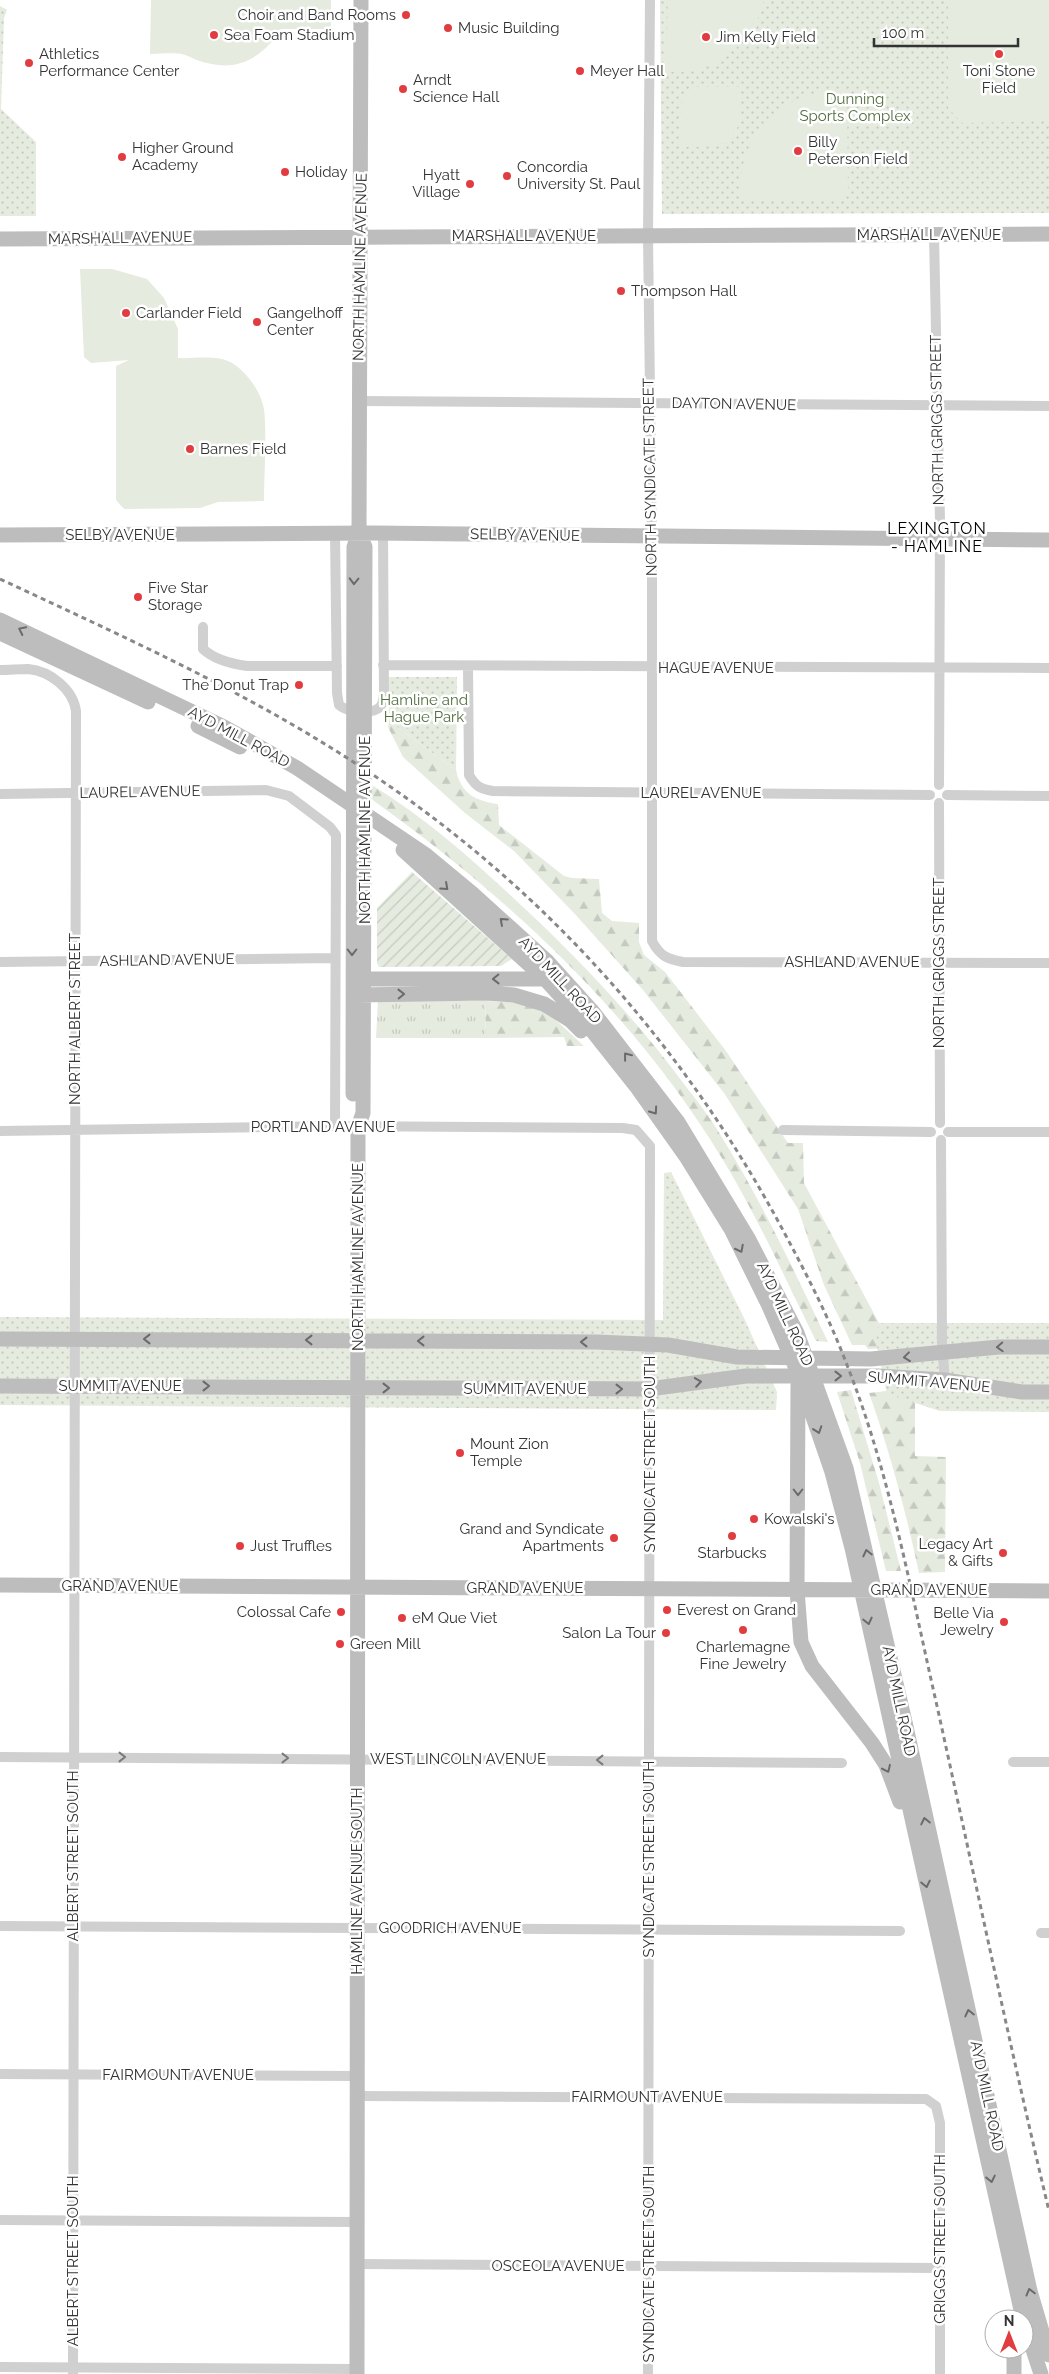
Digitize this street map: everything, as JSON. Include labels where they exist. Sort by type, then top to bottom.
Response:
[{"type":"main road","name":"NORTH HAMLINE AVENUE","points":[[358,1387],[358,1126],[353,1113],[359,995],[359,676],[365,547],[358,533],[361,0]]},
{"type":"main road","name":"MARSHALL AVENUE","points":[[0,239],[1049,234]]},
{"type":"main road","name":"SELBY AVENUE","points":[[0,535],[383,533],[1049,540]]},
{"type":"main road","name":"AYD MILL ROAD","points":[[0,620],[224,727],[297,768],[426,855],[534,948],[553,981],[636,1086],[687,1158],[731,1230],[769,1306],[798,1373],[832,1472],[904,1753],[1030,2291],[1049,2355]]},
{"type":"main road","name":"AYD MILL ROAD","points":[[0,633],[192,723],[274,765],[346,810],[410,855],[553,981],[593,1012],[678,1122],[748,1238],[797,1333],[846,1468],[870,1567],[904,1753],[919,1852],[1021,2309]]},
{"type":"main road","points":[[358,979],[553,981]]},
{"type":"main road","points":[[359,995],[531,991],[553,981]]},
{"type":"main road","points":[[487,992],[529,998],[556,1010],[570,1020],[636,1086]]},
{"type":"main road","name":"SUMMIT AVENUE","points":[[0,1339],[358,1340],[650,1344],[668,1345],[737,1357],[871,1359],[1000,1347],[1049,1347]]},
{"type":"main road","points":[[798,1373],[802,1590],[799,1629],[805,1653],[812,1666],[872,1743],[886,1765],[919,1852]]},
{"type":"main road","name":"SUMMIT AVENUE","points":[[0,1386],[650,1389],[746,1376],[878,1376],[945,1380],[1022,1392],[1049,1392]]},
{"type":"main road","name":"HAMLINE AVENUE SOUTH","points":[[357,2371],[358,1387]]},
{"type":"main road","name":"GRAND AVENUE","points":[[0,1585],[1049,1591]]},
{"type":"main road","points":[[802,1590],[811,1640],[820,1659],[882,1740],[904,1753]]},
{"type":"main road","points":[[1012,2273],[1013,2309]]},
{"type":"main road","name":"AYD MILL ROAD","points":[[1034,2352],[1041,2374]]},
{"type":"main road","points":[[1014,2359],[1014,2374]]},
{"type":"street","name":"NORTH SYNDICATE STREET","points":[[650,0],[648,236],[651,536],[651,927],[652,941],[658,952]]},
{"type":"street","name":"NORTH GRIGGS STREET","points":[[934,234],[938,406],[939,785]]},
{"type":"street","name":"DAYTON AVENUE","points":[[359,401],[1049,406]]},
{"type":"street","points":[[335,534],[339,705],[346,711],[375,711],[382,705],[384,695],[383,533]]},
{"type":"street","points":[[203,627],[203,649],[210,655],[234,664],[247,666],[338,666]]},
{"type":"street","name":"HAGUE AVENUE","points":[[383,665],[651,668],[1049,668]]},
{"type":"street","name":"LAUREL AVENUE","points":[[468,666],[469,775],[474,784],[481,789],[493,792],[930,795]]},
{"type":"street","name":"NORTH ALBERT STREET","points":[[0,670],[30,669],[61,684],[69,690],[75,700],[74,1339]]},
{"type":"street","points":[[939,785],[944,787],[948,795],[945,800],[939,803],[933,800],[930,795],[932,789],[939,785]]},
{"type":"street","name":"LAUREL AVENUE","points":[[0,794],[266,790],[279,792]]},
{"type":"street","name":"NORTH HAMLINE AVENUE","points":[[279,792],[296,801],[330,827],[336,835],[335,1126]]},
{"type":"street","points":[[948,795],[1049,796]]},
{"type":"street","name":"NORTH GRIGGS STREET","points":[[939,803],[940,1123]]},
{"type":"street","name":"ASHLAND AVENUE","points":[[658,952],[668,959],[683,962],[1049,963]]},
{"type":"street","name":"ASHLAND AVENUE","points":[[0,962],[335,958]]},
{"type":"street","points":[[945,1380],[942,1353],[945,1136],[946,1125],[940,1123],[934,1125],[932,1132],[935,1138],[945,1136],[1049,1132]]},
{"type":"street","name":"PORTLAND AVENUE","points":[[0,1131],[335,1126],[623,1128],[636,1130],[644,1136],[650,1146],[651,1158],[650,1344]]},
{"type":"street","points":[[782,1130],[932,1132]]},
{"type":"street","name":"ALBERT STREET SOUTH","points":[[72,2371],[74,1339]]},
{"type":"street","name":"SYNDICATE STREET SOUTH","points":[[648,2374],[650,1344]]},
{"type":"street","name":"WEST LINCOLN AVENUE","points":[[0,1757],[649,1760],[842,1763]]},
{"type":"street","points":[[1013,1762],[1049,1762]]},
{"type":"street","name":"GOODRICH AVENUE","points":[[0,1926],[900,1931]]},
{"type":"street","name":"FAIRMOUNT AVENUE","points":[[0,2074],[357,2076]]},
{"type":"street","name":"FAIRMOUNT AVENUE","points":[[357,2096],[926,2099],[936,2106]]},
{"type":"street","name":"GRIGGS STREET SOUTH","points":[[936,2106],[940,2123],[940,2374]]},
{"type":"street","points":[[0,2220],[357,2222]]},
{"type":"street","name":"OSCEOLA AVENUE","points":[[357,2264],[939,2268]]},
{"type":"street","points":[[0,2367],[72,2371],[357,2371]]},
{"type":"green space","name":"Sea Foam Stadium","points":[[151,0],[331,0],[331,29],[282,29],[259,54],[241,63],[231,65],[204,62],[181,54],[150,54]]},
{"type":"green space","name":"Dunning Sports Complex","points":[[660,0],[1049,0],[1049,213],[662,214]]},
{"type":"green space","name":"Jim Kelly Field","points":[[668,0],[764,0],[755,27],[737,47],[718,63],[689,72],[665,72]]},
{"type":"green space","name":"Toni Stone Field","points":[[948,0],[1049,0],[1049,121],[962,123],[948,108]]},
{"type":"green space","points":[[0,6],[7,10],[4,18],[1,109],[36,142],[36,216],[0,216]]},
{"type":"green space","points":[[691,87],[741,87],[740,124],[726,143],[705,147],[680,147],[682,96]]},
{"type":"green space","name":"Billy Peterson Field","points":[[827,90],[847,90],[848,193],[840,199],[740,200],[743,165],[748,149],[763,124],[784,106],[811,94]]},
{"type":"green space","name":"Barnes Field","points":[[80,269],[112,269],[147,279],[164,298],[178,329],[178,358],[226,360],[238,367],[248,377],[257,389],[264,409],[264,501],[218,502],[200,508],[124,509],[116,500],[116,366],[129,360],[91,363],[84,357]]},
{"type":"green space","name":"Hamline and Hague Park","points":[[389,677],[457,677],[456,770],[389,721]]},
{"type":"green space","points":[[389,721],[456,770],[462,785],[471,795],[483,801],[498,804],[499,825],[564,876],[599,879],[602,913],[612,921],[639,923],[639,942],[644,955],[665,972],[726,1051],[788,1143],[803,1143],[804,1183],[879,1323],[926,1323],[891,1348],[868,1349],[865,1345],[852,1345],[824,1285],[798,1209],[724,1093],[643,990],[574,913],[514,851],[465,813],[403,757],[388,727]]},
{"type":"green space","points":[[370,784],[437,831],[499,885],[579,962],[653,1044],[715,1125],[776,1235],[828,1342],[816,1341],[736,1182],[688,1106],[650,1055],[609,1007],[519,917],[421,836],[370,798]]},
{"type":"green space","points":[[412,872],[512,959],[501,966],[379,967],[377,963],[377,908]]},
{"type":"green space","points":[[378,1001],[485,1001],[486,1038],[376,1038]]},
{"type":"green space","points":[[485,1001],[518,1002],[546,1011],[584,1046],[567,1046],[564,1037],[486,1038]]},
{"type":"green space","points":[[671,1172],[745,1320],[777,1392],[776,1410],[0,1405],[0,1317],[663,1320],[664,1173]]},
{"type":"green space","points":[[879,1323],[1049,1323],[1049,1412],[940,1411],[887,1394],[876,1342]]},
{"type":"green space","points":[[851,1390],[879,1483],[901,1571],[886,1571],[860,1463],[837,1392]]},
{"type":"green space","points":[[886,1391],[915,1392],[915,1456],[946,1457],[945,1572],[919,1573],[897,1482],[869,1393]]},
{"type":"railway","points":[[0,579],[182,666],[272,713],[358,765],[424,811],[487,861],[546,915],[602,972],[653,1033],[701,1097],[745,1164],[785,1234],[826,1315],[847,1365],[876,1448],[908,1577],[1049,2211]]},
{"type":"place","name":"Choir and Band Rooms","points":[[406,15]]},
{"type":"place","name":"Music Building","points":[[448,28]]},
{"type":"place","name":"Sea Foam Stadium","points":[[214,35]]},
{"type":"place","name":"Jim Kelly Field","points":[[706,37]]},
{"type":"place","name":"Toni Stone Field","points":[[999,54]]},
{"type":"place","name":"Athletics Performance Center","points":[[29,63]]},
{"type":"place","name":"Meyer Hall","points":[[580,71]]},
{"type":"place","name":"Arndt Science Hall","points":[[403,89]]},
{"type":"place","name":"Billy Peterson Field","points":[[798,151]]},
{"type":"place","name":"Higher Ground Academy","points":[[122,157]]},
{"type":"place","name":"Holiday","points":[[285,172]]},
{"type":"place","name":"Concordia University St. Paul","points":[[507,176]]},
{"type":"place","name":"Hyatt Village","points":[[470,184]]},
{"type":"place","name":"Thompson Hall","points":[[621,291]]},
{"type":"place","name":"Carlander Field","points":[[126,313]]},
{"type":"place","name":"Gangelhoff Center","points":[[257,322]]},
{"type":"place","name":"Barnes Field","points":[[190,449]]},
{"type":"place","name":"Five Star Storage","points":[[138,597]]},
{"type":"place","name":"The Donut Trap","points":[[299,685]]},
{"type":"place","name":"Mount Zion Temple","points":[[460,1453]]},
{"type":"place","name":"Kowalski's","points":[[754,1519]]},
{"type":"place","name":"Starbucks","points":[[732,1536]]},
{"type":"place","name":"Grand and Syndicate Apartments","points":[[614,1538]]},
{"type":"place","name":"Just Truffles","points":[[240,1546]]},
{"type":"place","name":"Legacy Art & Gifts","points":[[1003,1553]]},
{"type":"place","name":"Everest on Grand","points":[[667,1610]]},
{"type":"place","name":"Colossal Cafe","points":[[341,1612]]},
{"type":"place","name":"eM Que Viet","points":[[402,1618]]},
{"type":"place","name":"Belle Via Jewelry","points":[[1004,1622]]},
{"type":"place","name":"Charlemagne Fine Jewelry","points":[[743,1630]]},
{"type":"place","name":"Salon La Tour","points":[[666,1633]]},
{"type":"place","name":"Green Mill","points":[[340,1644]]},
{"type":"district","name":"LEXINGTON - HAMLINE","points":[[937,537]]}]
